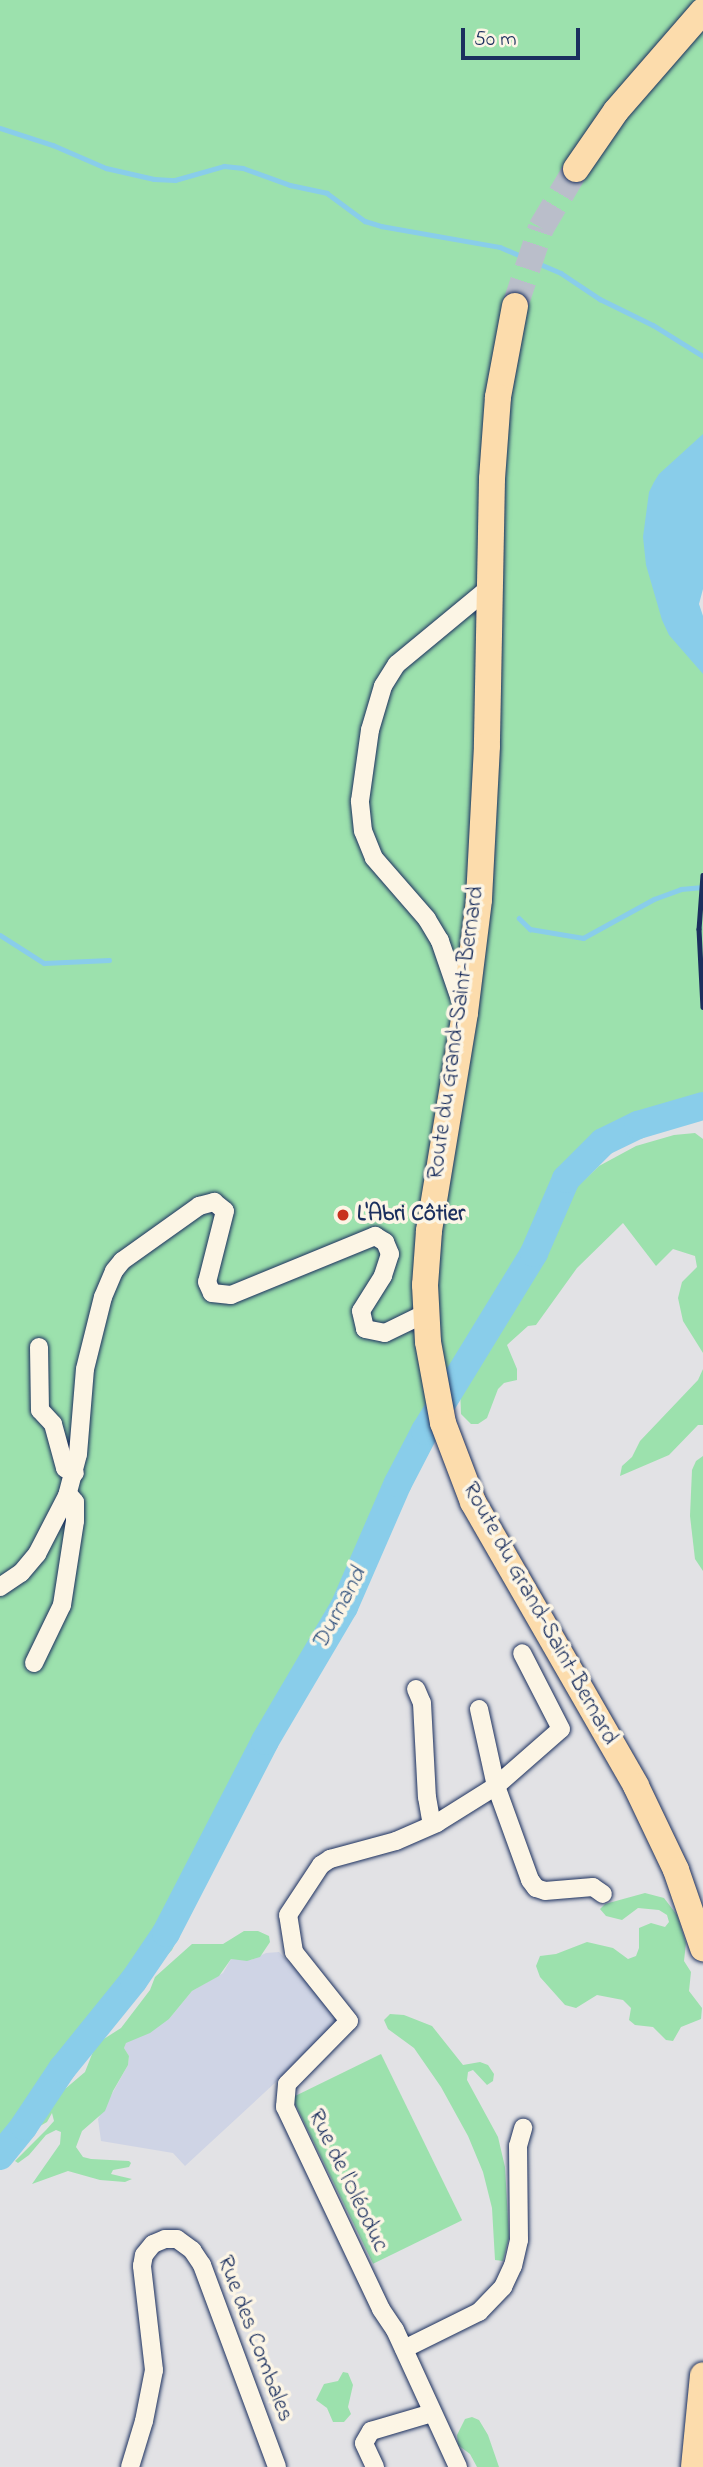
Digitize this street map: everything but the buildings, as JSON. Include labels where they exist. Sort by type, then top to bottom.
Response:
[{"type":"main road","points":[[576,169],[617,111],[703,11]]},
{"type":"main road","name":"Route du Grand-Saint-Bernard","points":[[515,306],[495,422],[479,900],[465,1013],[433,1195],[426,1259],[428,1342],[438,1405],[449,1444],[488,1533],[649,1810],[676,1870],[703,1948]]},
{"type":"main road","points":[[694,2467],[703,2375]]},
{"type":"street","points":[[465,1013],[440,941],[407,893],[374,858],[363,831],[360,801],[370,730],[383,686],[397,664],[489,587]]},
{"type":"street","points":[[0,1587],[21,1573],[37,1554],[68,1494],[75,1473],[83,1380],[107,1285],[122,1261],[199,1206],[214,1202],[225,1211],[207,1282],[212,1293],[231,1295],[375,1236],[385,1242],[390,1254],[383,1276],[361,1311],[365,1329],[385,1332],[426,1313]]},
{"type":"street","points":[[38,1347],[40,1410],[53,1424],[65,1468],[75,1473]]},
{"type":"street","points":[[34,1663],[62,1605],[75,1521],[75,1502],[68,1494]]},
{"type":"street","points":[[416,1689],[422,1703],[427,1797],[435,1824],[496,1786],[561,1729],[522,1653]]},
{"type":"street","points":[[479,1709],[496,1786],[530,1880],[536,1888],[552,1893],[593,1887],[603,1894]]},
{"type":"street","name":"Rue de l'Oléoduc","points":[[435,1824],[396,1841],[321,1864],[288,1915],[294,1952],[349,2021],[287,2084],[285,2108],[381,2309],[404,2349],[458,2467]]},
{"type":"street","points":[[404,2349],[479,2312],[503,2287],[513,2266],[519,2241],[518,2146],[523,2128]]},
{"type":"street","name":"Rue des Combales","points":[[130,2467],[144,2421],[154,2370],[142,2266],[144,2255],[153,2244],[165,2239],[177,2239],[192,2250],[202,2265],[277,2467]]},
{"type":"street","points":[[375,2467],[364,2443],[372,2431],[432,2413]]},
{"type":"shaded area","points":[[279,1952],[343,2020],[185,2166],[173,2153],[101,2141],[98,2119],[128,2065],[129,2056],[124,2048],[126,2042],[169,2019],[192,1991],[223,1973],[231,1959],[251,1960],[266,1953]]},
{"type":"green space","points":[[0,0],[703,0],[703,456],[691,469],[703,673],[703,1110],[632,1125],[565,1175],[502,1319],[449,1378],[421,1438],[378,1517],[362,1574],[300,1701],[267,1733],[172,1950],[91,2035],[65,2089],[85,2072],[96,2044],[121,2028],[150,1990],[155,1977],[192,1944],[223,1944],[244,1931],[258,1931],[269,1936],[270,1942],[260,1957],[247,1961],[231,1959],[219,1976],[192,1991],[169,2019],[150,2033],[126,2043],[124,2048],[129,2056],[128,2065],[105,2111],[82,2131],[76,2147],[83,2157],[129,2161],[129,2167],[113,2170],[111,2174],[132,2179],[125,2182],[100,2180],[68,2171],[32,2184],[60,2144],[61,2132],[56,2130],[46,2135],[29,2155],[18,2163],[15,2161],[54,2121],[52,2113],[47,2122],[0,2149]]},
{"type":"green space","points":[[695,1133],[703,1139],[703,1353],[683,1321],[678,1298],[682,1282],[697,1267],[695,1256],[673,1249],[656,1266],[623,1223],[577,1268],[536,1325],[528,1326],[507,1345],[517,1369],[517,1380],[504,1383],[498,1389],[487,1418],[478,1424],[471,1424],[461,1414],[460,1387],[470,1366],[498,1335],[521,1300],[576,1188],[599,1166],[636,1146],[674,1135]]},
{"type":"green space","points":[[703,1369],[703,1425],[698,1425],[669,1455],[620,1476],[622,1466],[632,1457],[640,1441],[698,1380]]},
{"type":"green space","points":[[703,1456],[703,1571],[695,1559],[690,1516],[692,1470],[696,1461]]},
{"type":"green space","points":[[645,1893],[664,1898],[677,1915],[686,1943],[684,1961],[691,1972],[689,1991],[702,2008],[701,2019],[681,2027],[673,2041],[666,2040],[653,2027],[635,2025],[629,2020],[631,2008],[623,2000],[597,1995],[576,2008],[565,2005],[540,1977],[536,1966],[540,1956],[556,1954],[587,1942],[613,1948],[628,1959],[636,1956],[639,1948],[639,1928],[651,1923],[665,1927],[669,1922],[667,1915],[659,1910],[638,1908],[622,1920],[606,1916],[600,1909],[605,1904]]},
{"type":"green space","points":[[390,2014],[404,2015],[432,2026],[463,2065],[480,2062],[488,2065],[494,2074],[493,2081],[487,2085],[473,2070],[468,2072],[467,2080],[498,2137],[505,2167],[509,2237],[503,2261],[495,2260],[492,2208],[483,2172],[468,2136],[441,2087],[414,2048],[388,2029],[384,2020]]},
{"type":"green space","points":[[381,2054],[462,2220],[373,2264],[292,2097]]},
{"type":"green space","points":[[343,2372],[348,2373],[353,2385],[348,2407],[351,2414],[344,2422],[333,2422],[327,2408],[316,2400],[324,2384],[338,2381]]},
{"type":"green space","points":[[472,2417],[479,2420],[488,2435],[499,2467],[477,2467],[470,2454],[458,2445],[457,2435],[465,2419]]},
{"type":"water","points":[[703,434],[703,589],[699,604],[703,616],[703,674],[669,635],[662,620],[646,565],[643,537],[649,492],[654,482],[659,474]]},
{"type":"waterway","points":[[0,128],[53,145],[106,168],[154,179],[175,180],[224,166],[243,168],[290,185],[327,193],[365,221],[381,226],[500,247],[561,273],[600,299],[653,325],[703,356]]},
{"type":"waterway","points":[[519,918],[530,929],[583,938],[654,899],[681,889],[703,887]]},
{"type":"waterway","points":[[0,935],[44,963],[109,960]]},
{"type":"waterway","name":"Durnand","points":[[0,2156],[24,2126],[62,2069],[134,1980],[166,1933],[265,1741],[344,1607],[398,1483],[425,1431],[534,1253],[566,1179],[603,1142],[638,1125],[703,1106]]},
{"type":"tunnel","points":[[515,306],[541,228],[576,169]]},
{"type":"railway","points":[[703,875],[699,929],[703,1007]]},
{"type":"place","name":"L'Abri Côtier","points":[[343,1215]]}]
